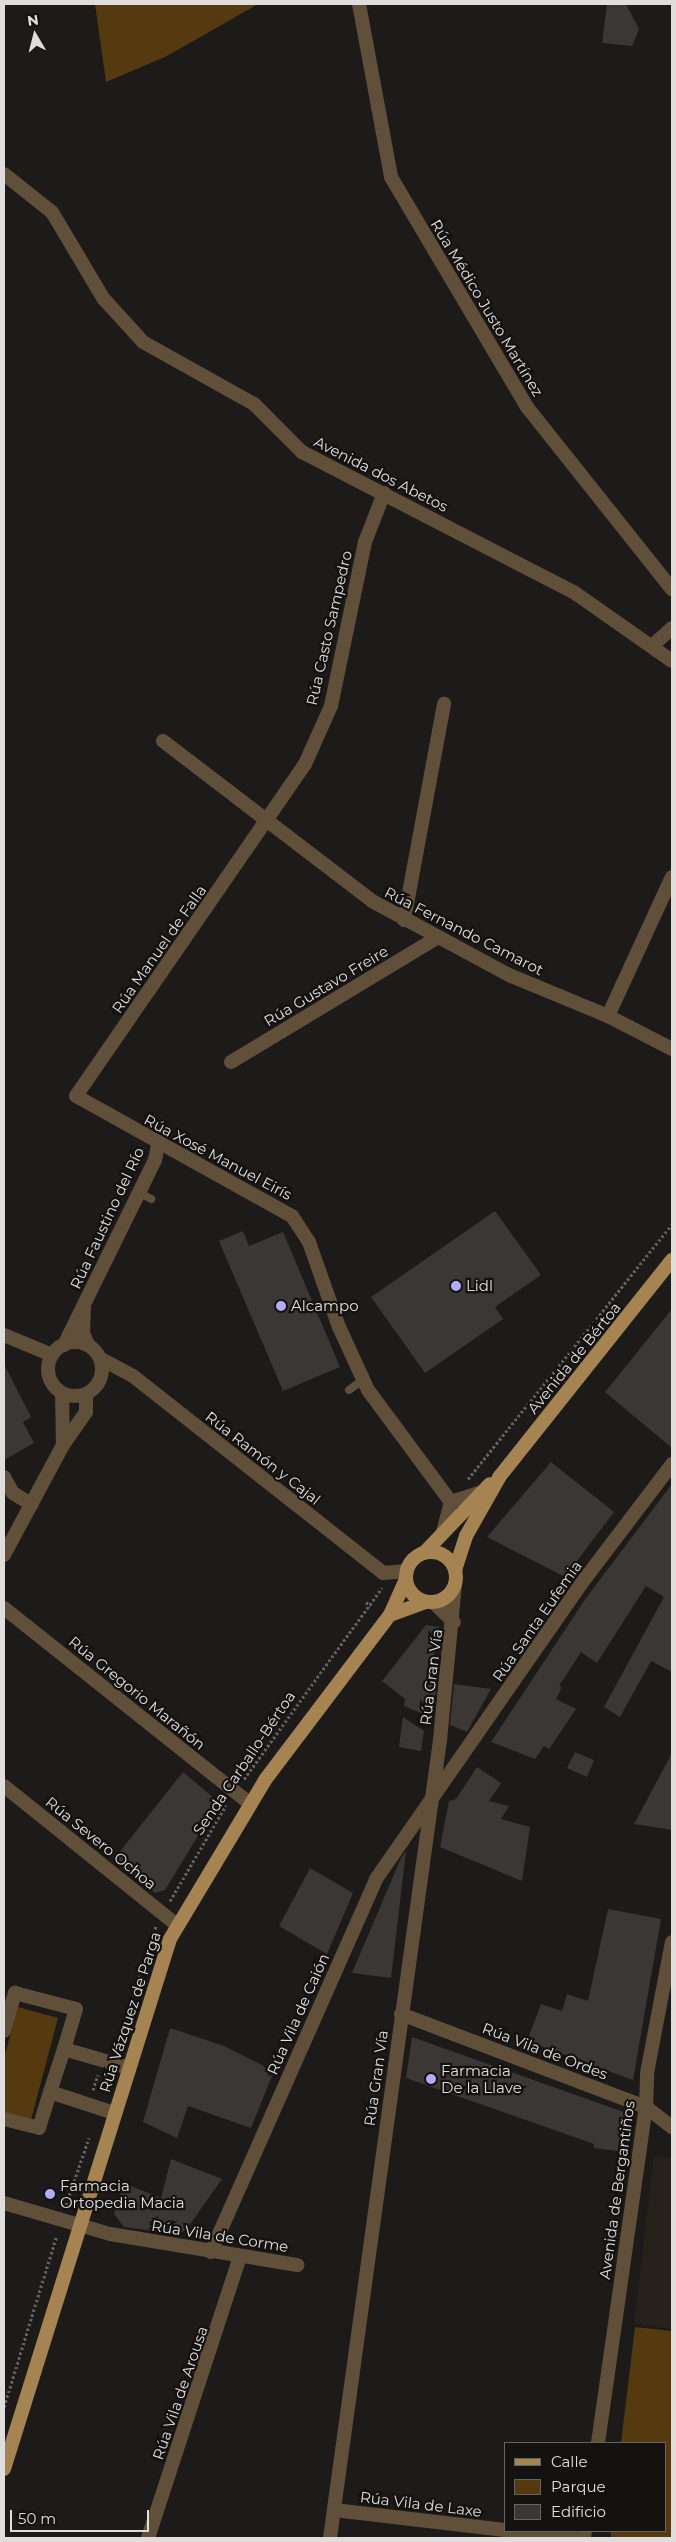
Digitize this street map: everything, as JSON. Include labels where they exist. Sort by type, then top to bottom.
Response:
[{"type":"main road","name":"Avenida de Bértoa","points":[[454,1570],[466,1536],[500,1476],[672,1260]]},
{"type":"main road","name":"Avenida de Bértoa","points":[[424,1553],[482,1492],[500,1476]]},
{"type":"main road","points":[[390,1615],[429,1602],[447,1596],[455,1584],[454,1570],[440,1554],[424,1553],[406,1575],[413,1594],[429,1602]]},
{"type":"main road","name":"Rúa Vázquez de Parga","points":[[4,2469],[114,2113],[177,1925],[250,1804],[390,1615],[406,1575]]},
{"type":"street","name":"Rúa Médico Justo Martínez","points":[[360,4],[391,178],[527,407],[672,588]]},
{"type":"street","name":"Avenida dos Abetos","points":[[4,174],[52,212],[103,298],[143,342],[254,404],[302,452],[575,593],[672,661]]},
{"type":"street","name":"Rúa Casto Sampedro","points":[[270,820],[305,764],[331,706],[365,542],[384,493]]},
{"type":"street","points":[[652,646],[672,628]]},
{"type":"street","points":[[404,920],[444,704]]},
{"type":"street","name":"Rúa Fernando Camarot","points":[[162,741],[270,820],[372,901],[508,975],[608,1016],[672,1049]]},
{"type":"street","name":"Rúa Manuel de Falla","points":[[76,1096],[270,820]]},
{"type":"street","points":[[608,1016],[672,877]]},
{"type":"street","name":"Rúa Gustavo Freire","points":[[231,1062],[438,937]]},
{"type":"street","name":"Rúa Xosé Manuel Eirís","points":[[76,1096],[158,1145],[292,1216],[309,1242],[363,1380],[413,1455],[450,1501]]},
{"type":"street","name":"Rúa Faustino del Río","points":[[64,1345],[138,1192],[158,1145]]},
{"type":"street","name":"Rúa Faustino del Río","points":[[84,1306],[83,1333],[88,1345]]},
{"type":"street","points":[[4,1335],[52,1355]]},
{"type":"street","points":[[4,1555],[63,1445],[86,1412],[86,1394],[102,1376],[100,1359],[88,1345],[64,1345],[52,1355],[50,1380],[62,1393],[63,1445]]},
{"type":"street","name":"Rúa Ramón y Cajal","points":[[100,1359],[133,1376],[383,1573],[391,1574]]},
{"type":"street","points":[[62,1393],[86,1394]]},
{"type":"street","name":"Rúa Santa Eufemia","points":[[431,1799],[581,1584],[672,1464]]},
{"type":"street","points":[[4,1477],[13,1493],[32,1505]]},
{"type":"street","points":[[443,1532],[450,1501],[482,1492]]},
{"type":"street","points":[[391,1574],[406,1575]]},
{"type":"street","name":"Rúa Gran Vía","points":[[330,2538],[431,1799],[454,1622],[455,1584]]},
{"type":"street","name":"Rúa Gran Vía","points":[[429,1602],[454,1622]]},
{"type":"street","name":"Rúa Gregorio Marañón","points":[[4,1608],[250,1804]]},
{"type":"street","name":"Rúa Severo Ochoa","points":[[4,1790],[177,1925]]},
{"type":"street","name":"Rúa Vila de Caión","points":[[211,2252],[376,1879],[431,1799]]},
{"type":"street","name":"Avenida de Bergantiños","points":[[598,2442],[646,2107],[647,2073],[672,1942]]},
{"type":"street","points":[[4,2031],[15,1992],[76,2009],[39,2128],[4,2119]]},
{"type":"street","name":"Rúa Vila de Ordes","points":[[401,2014],[646,2107],[672,2127]]},
{"type":"street","points":[[64,2049],[129,2068]]},
{"type":"street","points":[[50,2092],[114,2113]]},
{"type":"street","name":"Rúa Vila de Corme","points":[[4,2203],[79,2225],[211,2252],[297,2266]]},
{"type":"street","name":"Rúa Vila de Arousa","points":[[148,2538],[240,2257]]},
{"type":"street","name":"Rúa Vila de Laxe","points":[[334,2510],[503,2530]]},
{"type":"street","points":[[520,2532],[573,2538]]},
{"type":"lane","points":[[138,1192],[151,1199]]},
{"type":"lane","points":[[349,1390],[363,1380]]},
{"type":"path","points":[[450,1501],[672,1224]]},
{"type":"path","name":"Senda Carballo-Bértoa","points":[[127,2018],[154,1928],[234,1792],[371,1605],[391,1574]]},
{"type":"path","points":[[366,1602],[375,1610]]},
{"type":"path","points":[[4,2407],[61,2221],[93,2107],[103,2059]]},
{"type":"shaded area","points":[[654,2156],[672,2158],[672,2329],[634,2324]]},
{"type":"green space","points":[[95,4],[258,4],[167,56],[106,82]]},
{"type":"green space","points":[[18,2007],[58,2018],[31,2120],[4,2113],[4,2058]]},
{"type":"green space","points":[[635,2327],[672,2331],[672,2538],[611,2538],[611,2532],[666,2532],[666,2442],[621,2442]]},
{"type":"building","points":[[607,4],[626,4],[639,29],[632,46],[602,43]]},
{"type":"building","name":"Lidl","points":[[495,1211],[541,1275],[495,1307],[503,1319],[425,1373],[371,1297]]},
{"type":"building","name":"Alcampo","points":[[243,1231],[249,1246],[283,1232],[340,1367],[283,1391],[219,1241]]},
{"type":"building","points":[[672,1309],[672,1448],[605,1392]]},
{"type":"building","points":[[4,1364],[31,1417],[23,1422],[34,1443],[4,1460]]},
{"type":"building","points":[[551,1462],[614,1512],[565,1577],[487,1537]]},
{"type":"building","points":[[672,1484],[672,1672],[651,1661],[620,1717],[604,1707],[664,1597],[646,1586],[597,1663],[581,1652],[559,1686],[562,1687],[556,1699],[576,1709],[549,1749],[544,1746],[535,1759],[491,1742],[586,1598]]},
{"type":"building","points":[[426,1625],[439,1627],[429,1680],[437,1682],[433,1718],[404,1706],[405,1699],[382,1681]]},
{"type":"building","points":[[454,1684],[491,1689],[467,1732],[450,1725]]},
{"type":"building","points":[[403,1717],[424,1731],[421,1751],[399,1747]]},
{"type":"building","points":[[575,1752],[594,1760],[587,1777],[567,1768]]},
{"type":"building","points":[[672,1753],[672,1830],[634,1824],[648,1798]]},
{"type":"building","points":[[477,1767],[501,1783],[489,1801],[509,1806],[501,1819],[530,1827],[522,1881],[440,1847],[449,1801],[456,1799]]},
{"type":"building","points":[[183,1772],[214,1798],[215,1808],[165,1890],[155,1893],[114,1859]]},
{"type":"building","points":[[406,1851],[391,1978],[352,1973],[401,1858]]},
{"type":"building","points":[[310,1868],[353,1893],[327,1954],[279,1926]]},
{"type":"building","points":[[608,1909],[661,1919],[633,2080],[527,2041],[541,2004],[562,2011],[567,1994],[588,2001]]},
{"type":"building","points":[[170,2028],[224,2046],[274,2071],[251,2128],[188,2106],[177,2138],[143,2122]]},
{"type":"building","points":[[412,2037],[624,2112],[618,2151],[594,2148],[594,2144],[406,2078]]},
{"type":"building","points":[[171,2159],[222,2179],[186,2230],[178,2234],[124,2227],[114,2214],[123,2183],[161,2198]]},
{"type":"place","name":"Lidl","points":[[456,1286]]},
{"type":"place","name":"Alcampo","points":[[281,1306]]},
{"type":"place","name":"Farmacia De la Llave","points":[[431,2079]]},
{"type":"place","name":"Farmacia Ortopedia Macia","points":[[50,2194]]}]
